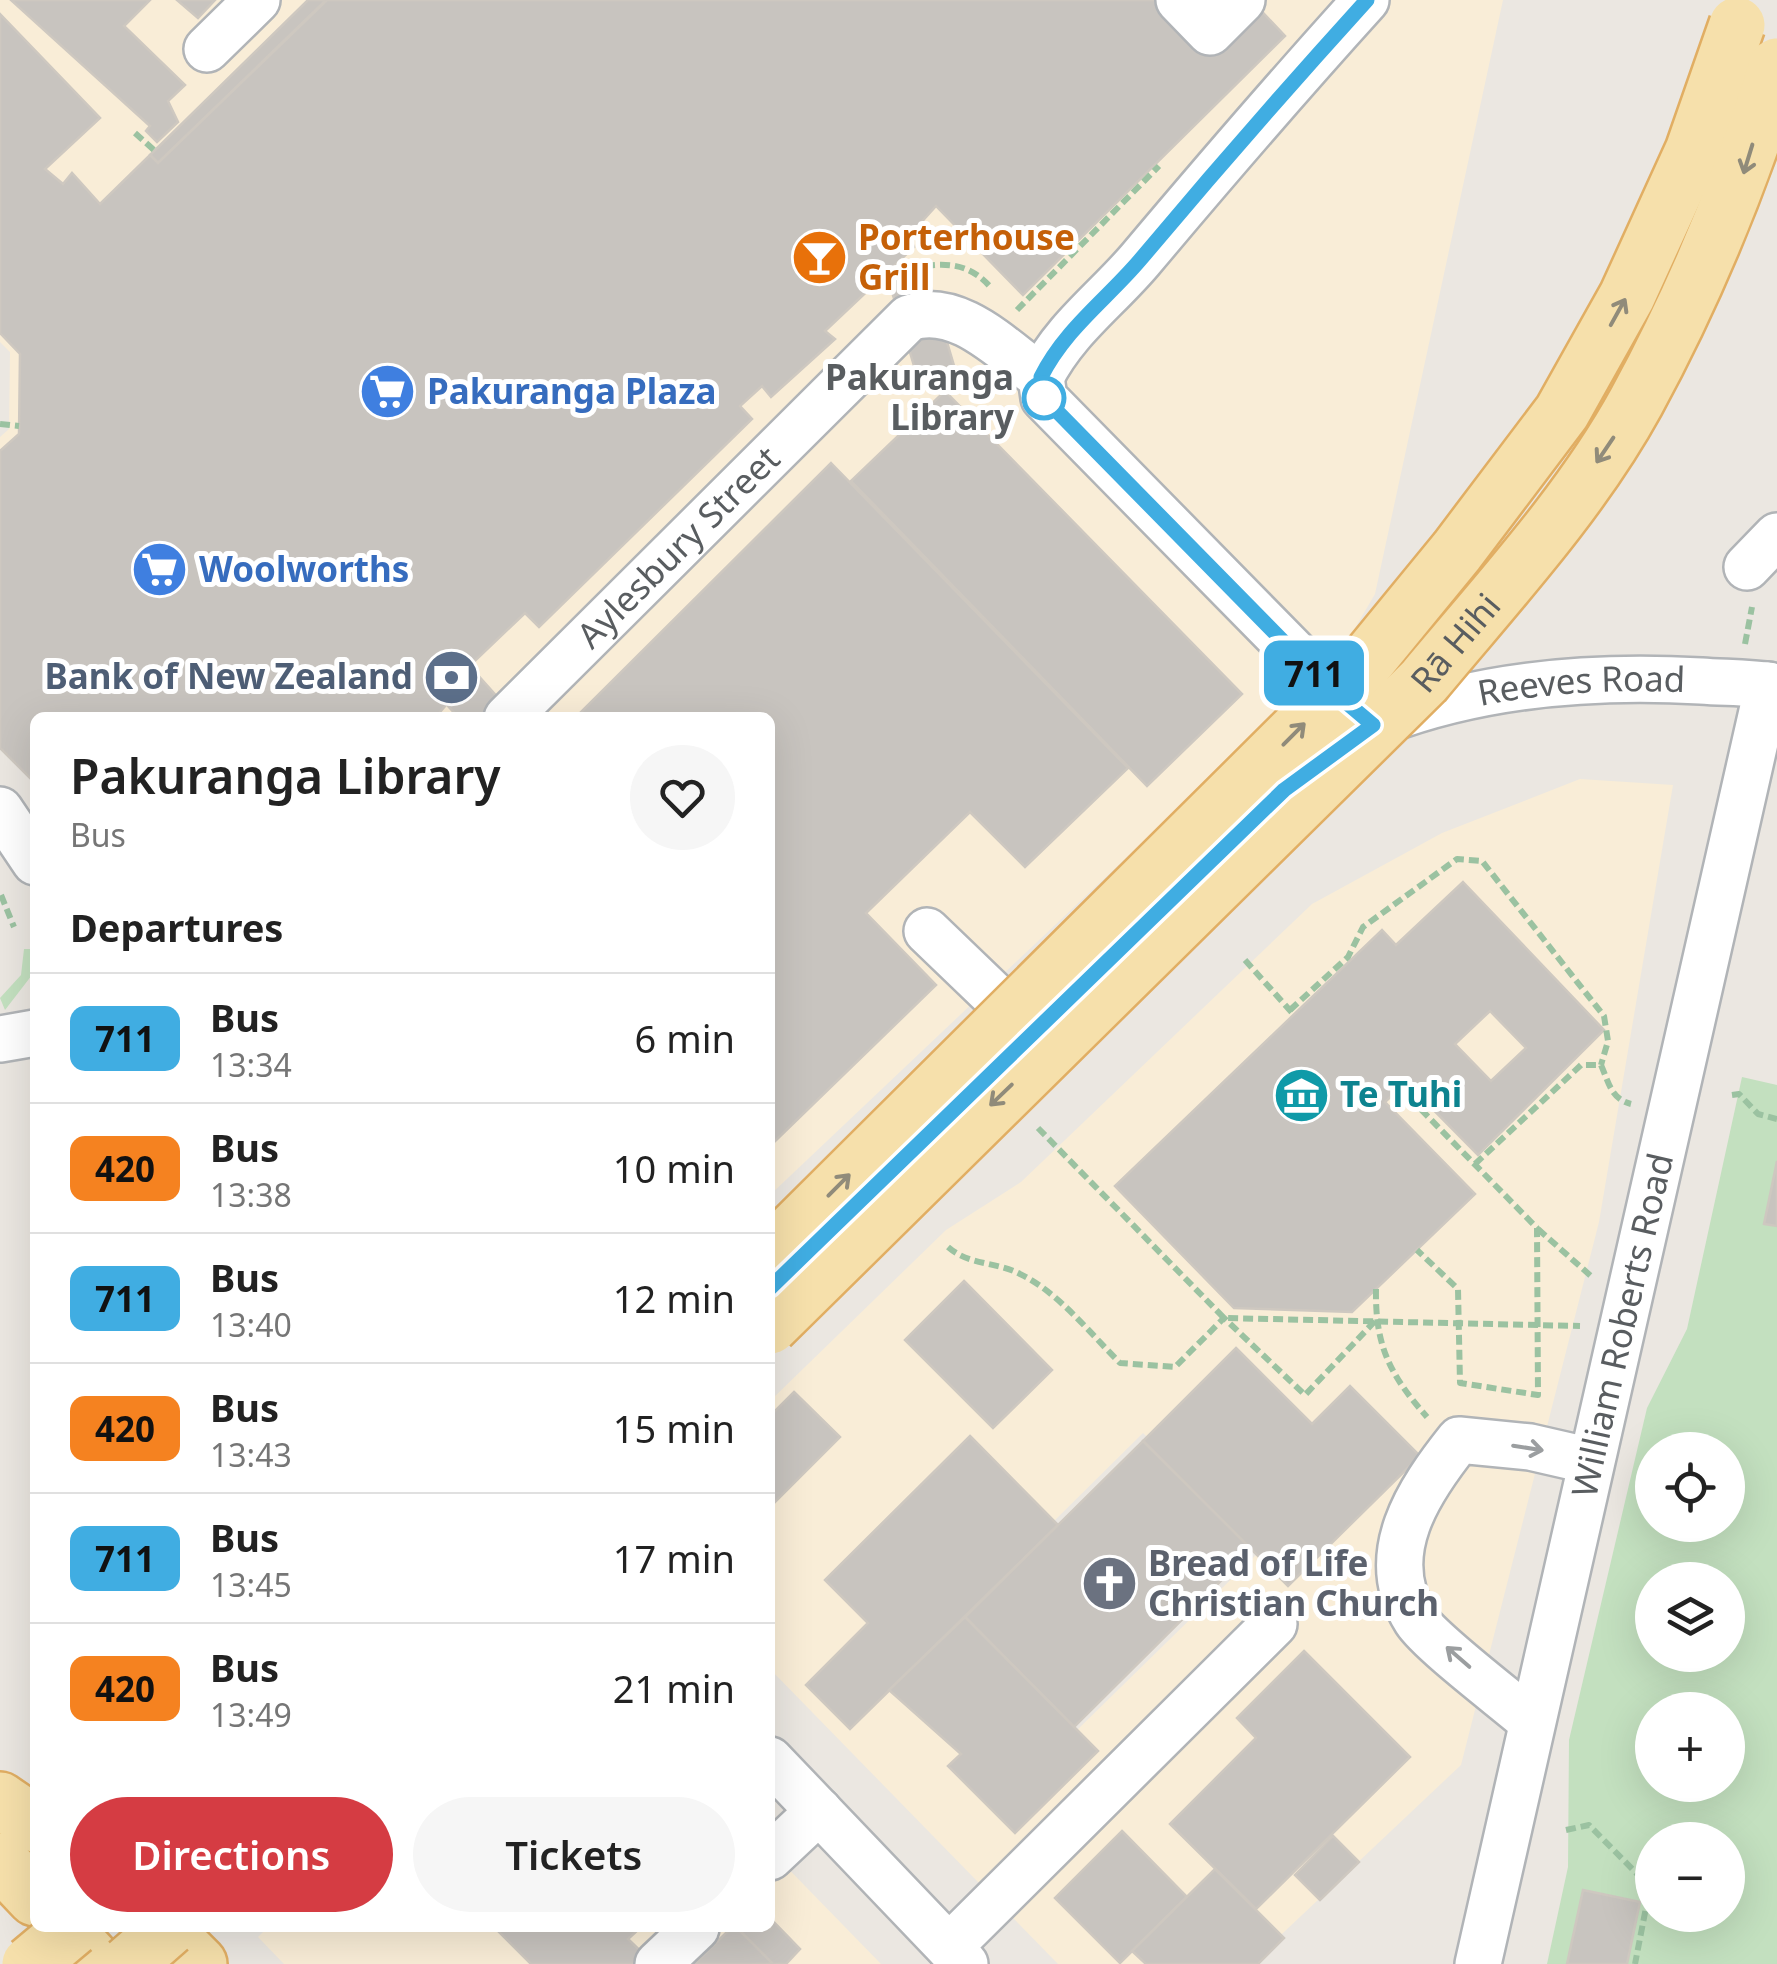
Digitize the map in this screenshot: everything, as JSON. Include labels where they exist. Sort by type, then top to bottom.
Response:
[{"type":"main road","name":"Rā Hihi","points":[[775,1249],[1366,662],[1457,551],[1562,412],[1626,296],[1694,151],[1739,12]]},
{"type":"main road","name":"Rā Hihi","points":[[775,1321],[1424,681],[1514,572],[1635,404],[1743,175],[1777,66]]},
{"type":"main road","points":[[0,1800],[30,1821]]},
{"type":"main road","points":[[68,1932],[96,1964]]},
{"type":"main road","points":[[30,1964],[68,1932]]},
{"type":"main road","points":[[128,1964],[176,1945]]},
{"type":"street","points":[[207,50],[257,0]]},
{"type":"street","points":[[1178,0],[1210,32],[1242,0]]},
{"type":"street","points":[[1041,377],[1087,312],[1136,265],[1223,159],[1366,0]]},
{"type":"street","name":"Aylesbury Street","points":[[513,712],[909,318],[932,312],[962,320],[1041,377],[1044,398],[1328,687],[1373,725]]},
{"type":"street","name":"Reeves Road","points":[[927,931],[1031,1031],[1284,790],[1373,725],[1428,704],[1574,680],[1638,678],[1773,686]]},
{"type":"street","name":"William Roberts Road","points":[[1478,1964],[1624,1317],[1773,686]]},
{"type":"street","points":[[0,810],[30,855]]},
{"type":"street","points":[[0,1039],[30,1034]]},
{"type":"street","points":[[1531,1721],[1416,1621],[1401,1574],[1406,1516],[1429,1477],[1459,1440],[1530,1447],[1591,1461]]},
{"type":"street","points":[[775,1765],[957,1956],[1274,1624]]},
{"type":"street","points":[[775,1852],[818,1811]]},
{"type":"street","points":[[658,1964],[692,1932]]},
{"type":"path","points":[[136,133],[154,150]]},
{"type":"path","points":[[925,266],[945,264],[972,270],[1014,314],[1161,164]]},
{"type":"path","points":[[0,424],[19,426]]},
{"type":"path","points":[[1763,552],[1744,649],[1773,686]]},
{"type":"path","points":[[1245,960],[1292,1012],[1348,957],[1362,928],[1457,859],[1482,861],[1490,866],[1604,1016],[1608,1041],[1602,1063],[1612,1092],[1620,1101],[1634,1104]]},
{"type":"path","points":[[1,896],[14,927]]},
{"type":"path","points":[[1475,1164],[1570,1072],[1581,1064],[1602,1063]]},
{"type":"path","points":[[1400,1088],[1624,1317]]},
{"type":"path","points":[[1732,1095],[1740,1094],[1758,1114],[1777,1119]]},
{"type":"path","points":[[1026,1115],[1224,1318],[1305,1395],[1375,1321]]},
{"type":"path","points":[[1417,1250],[1458,1289],[1460,1382],[1538,1395],[1537,1228]]},
{"type":"path","points":[[948,1248],[964,1261],[1022,1274],[1064,1308],[1120,1363],[1174,1367],[1224,1318],[1537,1324],[1624,1317]]},
{"type":"path","points":[[1376,1289],[1375,1321],[1393,1378],[1454,1447]]},
{"type":"path","points":[[1566,1830],[1589,1824],[1650,1888],[1634,1964]]},
{"type":"shaded area","points":[[0,0],[1503,0],[1375,594],[1338,657],[775,1190],[775,712],[30,712],[30,721],[0,741],[0,437],[9,429],[10,352],[0,342]]},
{"type":"shaded area","points":[[1580,779],[1673,785],[1599,1222],[1461,1765],[1250,1964],[1058,1964],[775,1674],[775,1396],[946,1230],[1021,1182],[1312,904],[1442,833]],"holes":[[[1143,1433],[1262,1549],[1074,1733],[957,1617]]]},
{"type":"shaded area","points":[[775,1855],[881,1964],[284,1964],[258,1937],[263,1932],[775,1932]]},
{"type":"green space","points":[[24,949],[30,949],[30,978],[5,1010],[0,998],[21,975]]},
{"type":"green space","points":[[1742,1077],[1777,1085],[1777,1964],[1547,1964],[1568,1867],[1569,1740],[1635,1459],[1635,1542],[1745,1542],[1745,1432],[1641,1432],[1647,1408],[1687,1329]]},
{"type":"building","points":[[11,0],[150,0],[124,26],[185,85],[168,101],[178,122],[157,142],[146,131],[150,126]]},
{"type":"building","points":[[177,0],[215,0],[198,18]]},
{"type":"building","points":[[308,0],[326,0],[158,163],[150,155]]},
{"type":"building","name":"Pakuranga Plaza","points":[[327,0],[1251,0],[1285,36],[1023,295],[936,206],[909,236],[914,247],[825,331],[835,339],[771,397],[762,386],[740,406],[752,419],[539,627],[525,613],[461,674],[467,680],[440,712],[30,712],[30,778],[0,748],[0,451],[19,434],[20,354],[0,333],[0,14],[100,118],[45,169],[63,184],[72,173],[100,204],[150,155],[158,163]]},
{"type":"building","points":[[924,264],[957,376],[920,386],[887,275]]},
{"type":"building","name":"Pakuranga Library","points":[[945,391],[1242,694],[1147,786],[851,481]]},
{"type":"building","points":[[831,463],[1128,768],[1025,867],[970,812],[866,913],[936,985],[775,1141],[775,712],[581,712]]},
{"type":"building","points":[[476,673],[511,712],[453,712],[447,705]]},
{"type":"building","name":"Te Tuhi","points":[[1463,882],[1604,1030],[1478,1155],[1406,1082],[1385,1102],[1475,1194],[1352,1312],[1234,1308],[1115,1186],[1382,930],[1396,945]],"holes":[[[1490,1011],[1526,1048],[1491,1081],[1455,1044]]]},
{"type":"building","points":[[1777,1161],[1777,1226],[1764,1224]]},
{"type":"building","points":[[964,1281],[1052,1370],[993,1428],[905,1340]]},
{"type":"building","points":[[1236,1348],[1312,1424],[1350,1386],[1420,1456],[1288,1586],[1143,1441]]},
{"type":"building","points":[[794,1392],[840,1437],[775,1502],[775,1411]]},
{"type":"building","points":[[970,1436],[1058,1525],[850,1729],[806,1685],[868,1623],[825,1580]]},
{"type":"building","name":"Bread of Life Christian Church","points":[[1143,1441],[1252,1550],[1074,1727],[965,1617]]},
{"type":"building","points":[[965,1617],[1098,1751],[1015,1833],[948,1766],[961,1754],[889,1690]]},
{"type":"building","points":[[1304,1651],[1410,1757],[1256,1909],[1170,1824],[1256,1738],[1237,1718]]},
{"type":"building","points":[[1122,1831],[1187,1897],[1120,1963],[1055,1898]]},
{"type":"building","points":[[1333,1836],[1359,1862],[1320,1900],[1295,1875]]},
{"type":"building","points":[[1215,1869],[1284,1938],[1258,1964],[1146,1964],[1132,1951]]},
{"type":"building","points":[[1583,1890],[1635,1901],[1635,1926],[1627,1964],[1567,1964]]},
{"type":"building","points":[[775,1923],[800,1949],[786,1964],[773,1964],[741,1932],[775,1932]]},
{"type":"building","points":[[499,1932],[636,1932],[628,1939],[654,1964],[531,1964]]},
{"type":"building","points":[[727,1932],[741,1932],[773,1964],[694,1964]]},
{"type":"bus line","name":"711","points":[[775,1283],[1284,790],[1373,725],[1328,687],[1044,398],[1041,377],[1087,312],[1136,265],[1223,159],[1367,0]]},
{"type":"place","name":"Porterhouse Grill","points":[[819,258]]},
{"type":"place","name":"Pakuranga Plaza","points":[[388,392]]},
{"type":"place","name":"Pakuranga Library","points":[[1044,398]]},
{"type":"place","name":"Woolworths","points":[[160,570]]},
{"type":"place","name":"Bank of New Zealand","points":[[452,677]]},
{"type":"place","name":"Te Tuhi","points":[[1301,1095]]},
{"type":"place","name":"Bread of Life Christian Church","points":[[1109,1584]]}]
